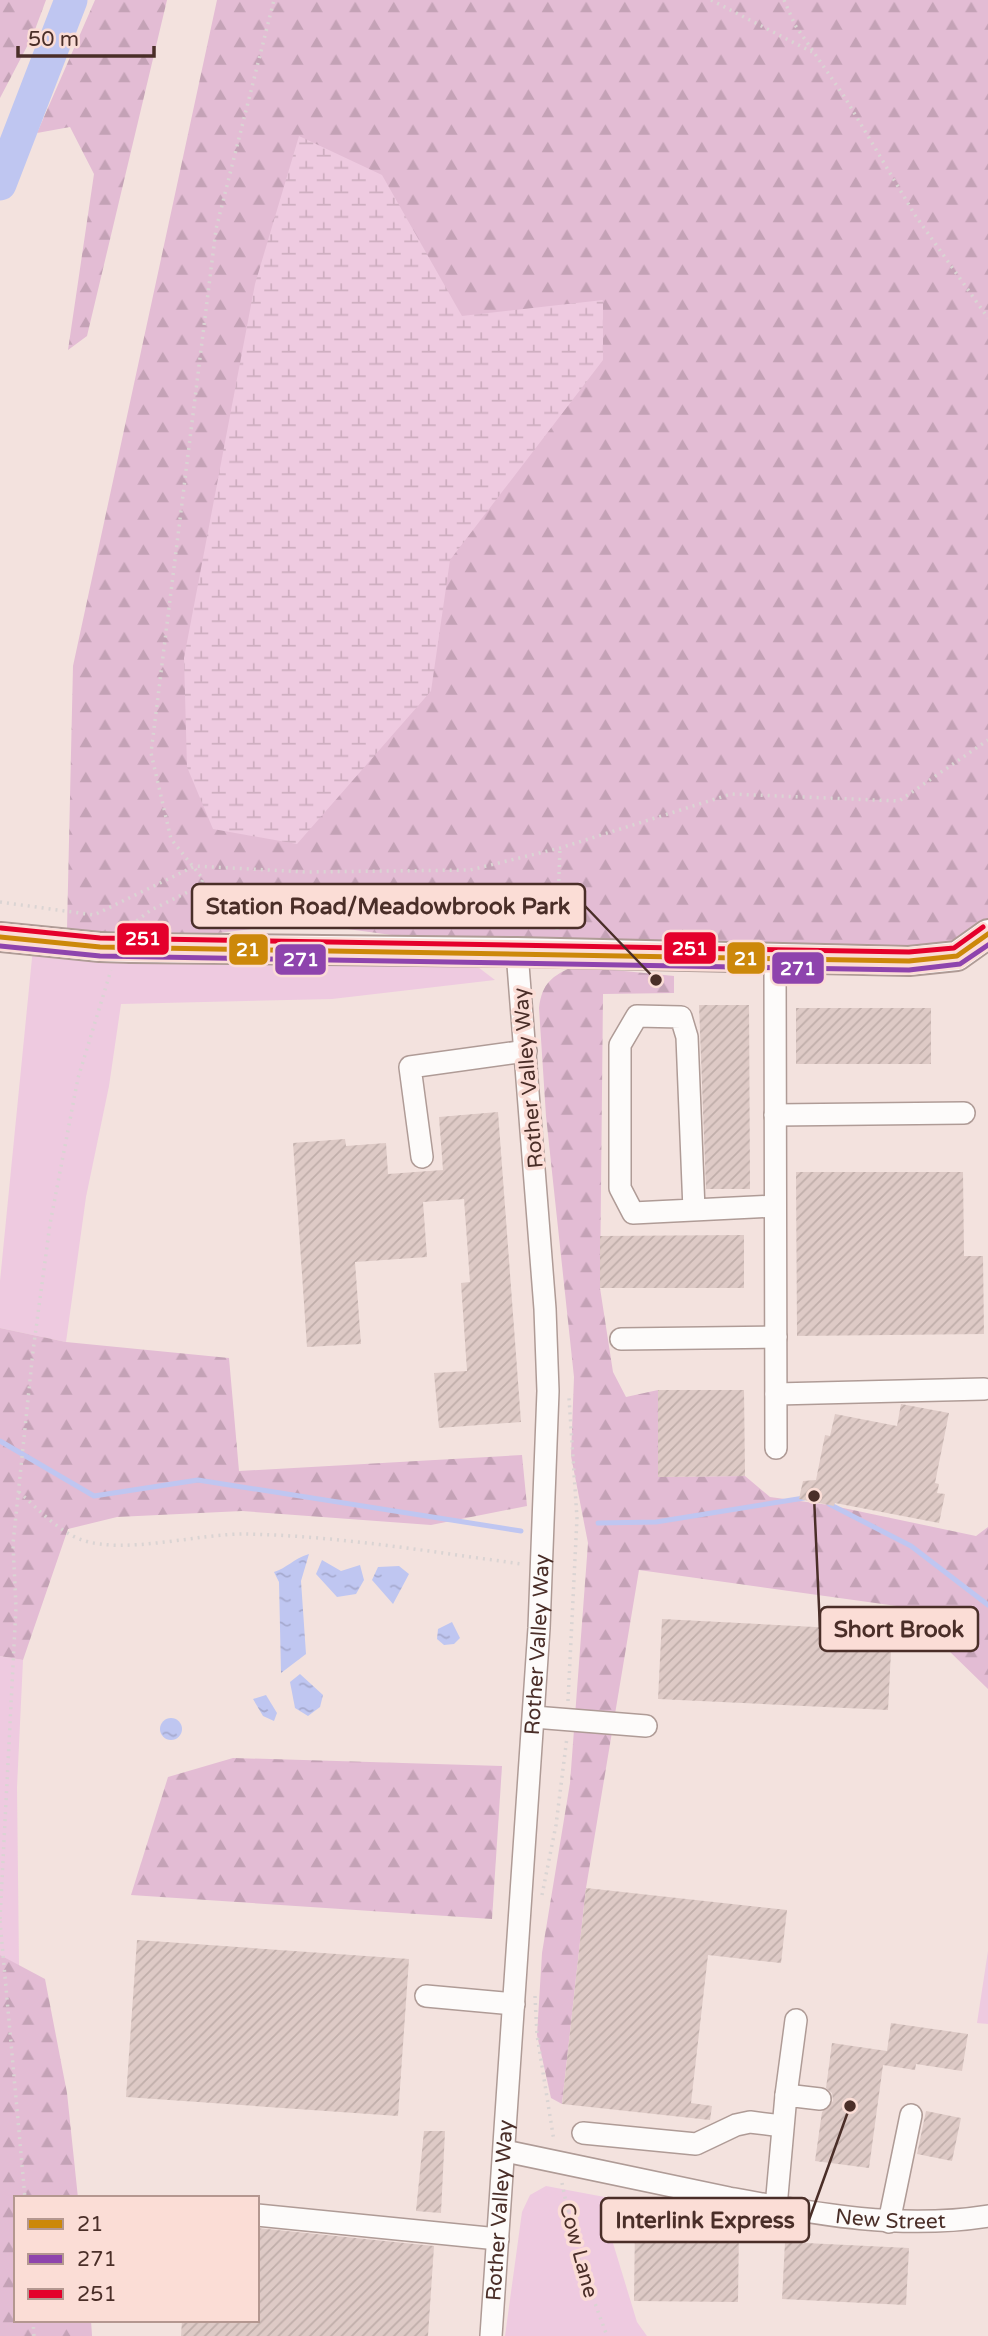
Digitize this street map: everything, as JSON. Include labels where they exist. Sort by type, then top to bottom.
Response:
[{"type":"main road","points":[[0,937],[118,947],[517,951],[909,961],[957,956],[988,934]]},
{"type":"street","name":"Rother Valley Way","points":[[491,2336],[534,1717],[542,1566],[548,1351],[517,951]]},
{"type":"street","points":[[775,959],[776,1448]]},
{"type":"street","points":[[694,1210],[687,1037],[681,1017],[637,1016],[620,1045],[620,1188],[633,1213],[694,1210],[775,1206]]},
{"type":"street","points":[[422,1157],[410,1067],[526,1051]]},
{"type":"street","points":[[775,1115],[964,1114]]},
{"type":"street","points":[[621,1339],[776,1337]]},
{"type":"street","points":[[776,1394],[984,1389]]},
{"type":"street","points":[[534,1717],[646,1726]]},
{"type":"street","points":[[426,1996],[514,2004]]},
{"type":"street","points":[[776,2207],[782,2126],[796,2020]]},
{"type":"street","points":[[786,2095],[820,2099]]},
{"type":"street","points":[[889,2222],[911,2115]]},
{"type":"street","points":[[583,2133],[696,2144],[736,2125],[750,2122],[782,2126]]},
{"type":"street","name":"New Street","points":[[505,2151],[847,2219],[889,2222],[988,2216]]},
{"type":"street","points":[[259,2215],[498,2239]]},
{"type":"path","points":[[25,2196],[0,1920],[16,1607],[13,1544],[25,1430],[52,1210],[78,1078],[118,947],[151,910],[200,886],[203,879],[171,839],[151,754],[216,229],[274,0]]},
{"type":"path","points":[[711,0],[814,53]]},
{"type":"path","points":[[784,0],[795,25],[844,96],[915,215],[988,318]]},
{"type":"path","points":[[0,902],[94,915],[195,866],[305,872],[470,870],[559,848],[731,794],[899,802],[988,740]]},
{"type":"path","points":[[556,953],[559,848]]},
{"type":"path","points":[[19,1492],[51,1520],[82,1540],[122,1545],[246,1534],[373,1545],[542,1566]]},
{"type":"path","name":"Cow Lane","points":[[557,2162],[576,2250],[607,2336]]},
{"type":"green space","points":[[0,0],[46,0],[33,35],[0,98]]},
{"type":"green space","points":[[95,0],[167,0],[87,336],[68,350],[94,174],[70,127],[37,133]]},
{"type":"green space","points":[[217,0],[988,0],[988,934],[957,956],[517,952],[303,923],[100,947],[33,948],[67,929],[73,666]]},
{"type":"green space","points":[[299,136],[382,175],[462,316],[603,300],[603,360],[450,560],[431,691],[297,844],[213,829],[187,767],[184,658],[255,284]]},
{"type":"green space","points":[[33,948],[474,964],[495,980],[332,999],[121,1004],[109,1086],[86,1197],[66,1342],[0,1328],[0,1281]]},
{"type":"green space","points":[[574,966],[674,976],[674,993],[603,994],[600,1288],[613,1372],[626,1397],[658,1390],[659,1477],[745,1476],[770,1497],[829,1505],[976,1536],[988,1527],[988,1689],[904,1607],[639,1570],[586,1888],[562,2104],[551,2098],[537,2035],[542,1953],[570,1783],[588,1543],[571,1456],[574,1377],[546,1116],[539,1008],[549,981]]},
{"type":"green space","points":[[0,1328],[66,1342],[229,1358],[239,1471],[522,1455],[527,1506],[431,1525],[242,1511],[117,1517],[68,1529],[23,1660],[0,1656]]},
{"type":"green space","points":[[0,1656],[23,1660],[17,1787],[19,1966],[0,1955]]},
{"type":"green space","points":[[233,1758],[502,1766],[492,1919],[131,1895],[168,1777]]},
{"type":"green space","points":[[988,1951],[988,2024],[977,2023]]},
{"type":"green space","points":[[0,1955],[45,1979],[67,2093],[78,2196],[14,2196],[14,2322],[91,2322],[92,2336],[0,2336]]},
{"type":"green space","points":[[546,2186],[610,2198],[609,2230],[637,2322],[647,2336],[505,2336],[522,2212],[530,2195]]},
{"type":"water","points":[[309,1554],[301,1581],[306,1654],[281,1673],[279,1582],[274,1572]]},
{"type":"water","points":[[322,1560],[341,1571],[360,1565],[364,1580],[356,1594],[337,1597],[316,1574]]},
{"type":"water","points":[[399,1566],[409,1574],[393,1604],[372,1580],[378,1567]]},
{"type":"water","points":[[452,1622],[460,1638],[454,1644],[444,1645],[437,1639],[438,1629]]},
{"type":"water","points":[[300,1674],[323,1695],[320,1707],[308,1716],[295,1708],[290,1682]]},
{"type":"water","points":[[266,1695],[277,1713],[274,1721],[263,1716],[253,1699]]},
{"type":"water","points":[[167,1718],[175,1718],[182,1725],[182,1733],[175,1740],[167,1740],[160,1733],[160,1725]]},
{"type":"building","points":[[699,1005],[749,1005],[750,1189],[706,1189]]},
{"type":"building","points":[[796,1008],[931,1008],[931,1064],[796,1064]]},
{"type":"building","points":[[498,1112],[521,1422],[439,1428],[434,1373],[467,1371],[461,1283],[470,1282],[464,1199],[423,1202],[427,1257],[355,1262],[361,1344],[307,1347],[293,1143],[345,1139],[346,1146],[386,1143],[388,1174],[443,1170],[439,1117]]},
{"type":"building","points":[[796,1172],[963,1172],[964,1256],[983,1256],[984,1334],[797,1336]]},
{"type":"building","points":[[744,1235],[744,1288],[600,1288],[600,1236]]},
{"type":"building","points":[[658,1390],[744,1390],[745,1476],[658,1477]]},
{"type":"building","points":[[901,1404],[949,1413],[935,1483],[939,1484],[937,1493],[945,1494],[939,1523],[835,1503],[834,1506],[799,1499],[803,1481],[816,1480],[825,1435],[830,1436],[835,1414],[897,1426]]},
{"type":"building","points":[[662,1619],[892,1631],[888,1710],[658,1699]]},
{"type":"building","points":[[586,1888],[787,1910],[781,1963],[708,1955],[691,2103],[712,2106],[710,2120],[562,2104]]},
{"type":"building","points":[[137,1940],[409,1959],[398,2116],[126,2097]]},
{"type":"building","points":[[891,2023],[968,2034],[962,2071],[916,2064],[915,2070],[883,2065],[869,2168],[815,2161],[822,2112],[833,2101],[832,2093],[826,2088],[832,2043],[887,2051]]},
{"type":"building","points":[[926,2111],[961,2118],[952,2161],[917,2154]]},
{"type":"building","points":[[424,2131],[445,2131],[441,2213],[416,2211]]},
{"type":"building","points":[[635,2224],[739,2225],[738,2302],[634,2301]]},
{"type":"building","points":[[259,2228],[434,2246],[428,2336],[181,2336],[182,2322],[259,2322]]},
{"type":"building","points":[[785,2242],[909,2248],[906,2305],[782,2299]]},
{"type":"waterway","points":[[0,184],[71,0]]},
{"type":"waterway","points":[[0,1441],[94,1496],[198,1480],[521,1531]]},
{"type":"waterway","points":[[598,1523],[656,1522],[804,1498]]},
{"type":"waterway","points":[[829,1504],[911,1546],[988,1605]]},
{"type":"transit line","name":"251","points":[[1,928],[100,938],[909,952],[954,948],[983,927]]},
{"type":"transit line","name":"21","points":[[0,937],[100,947],[909,961],[957,956],[988,934]]},
{"type":"transit line","name":"271","points":[[0,946],[100,956],[909,970],[960,964],[988,945]]},
{"type":"place","name":"Station Road/Meadowbrook Park","points":[[656,980]]},
{"type":"place","name":"Short Brook","points":[[814,1496]]},
{"type":"place","name":"Interlink Express","points":[[850,2106]]}]
